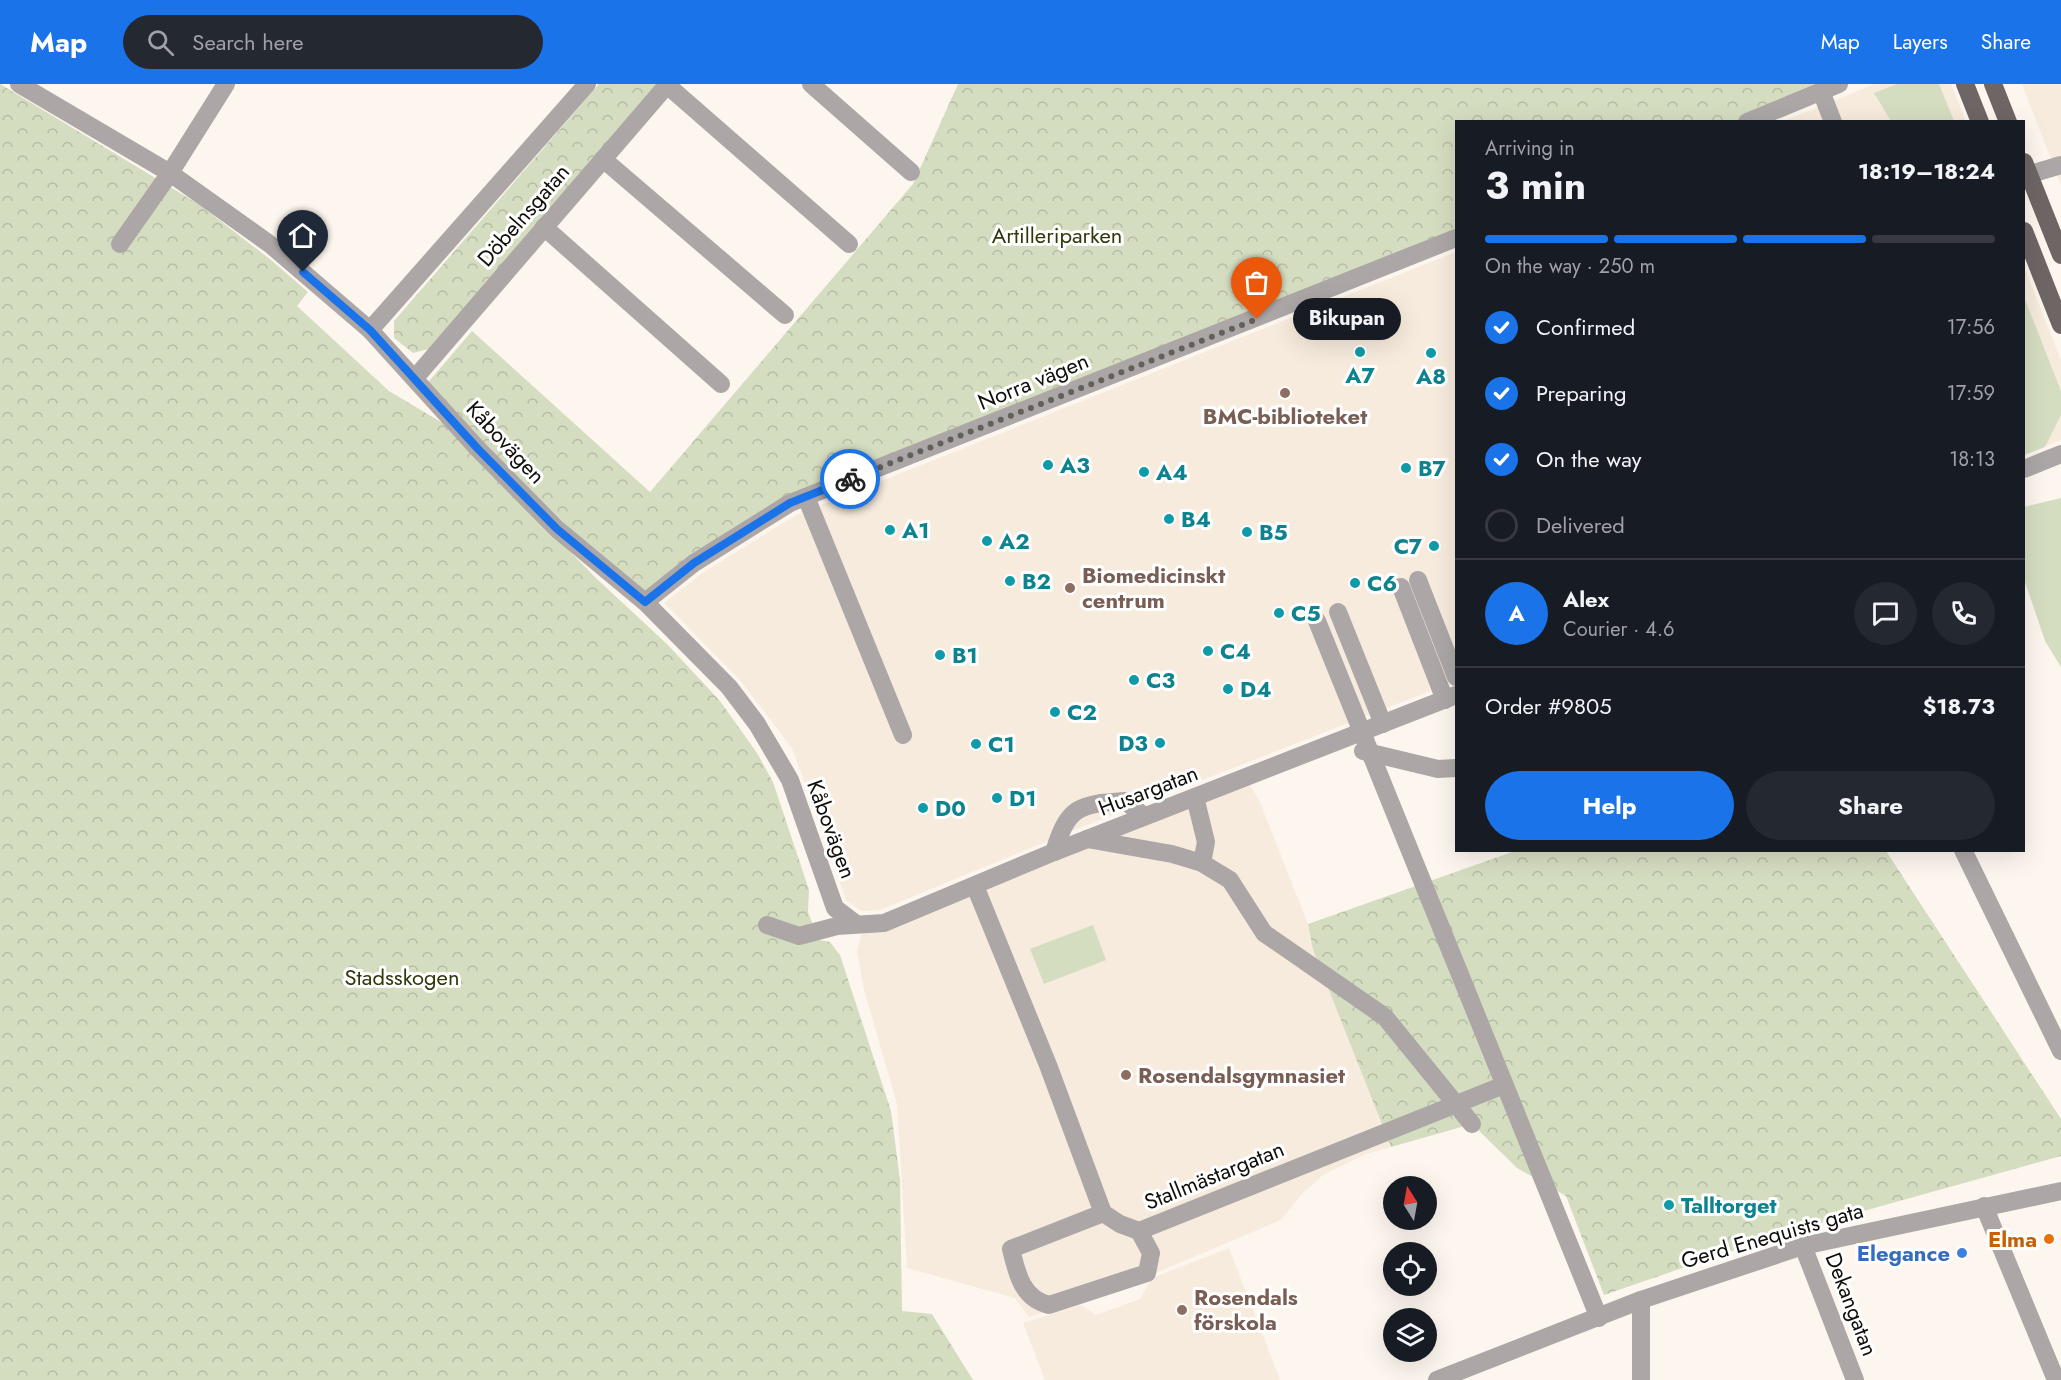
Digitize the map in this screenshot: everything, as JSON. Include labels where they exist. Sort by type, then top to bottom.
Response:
[{"type":"main road","points":[[1965,84],[1979,120]]},
{"type":"main road","points":[[1993,84],[2007,120]]},
{"type":"main road","points":[[2025,171],[2061,255]]},
{"type":"main road","points":[[2025,234],[2061,325]]},
{"type":"street","name":"Kåbovägen","points":[[19,84],[170,173],[271,245],[370,330],[478,449],[557,529],[645,602],[729,687],[757,724],[790,780],[835,908],[856,924]]},
{"type":"street","points":[[120,244],[170,173],[226,84]]},
{"type":"street","name":"Döbelnsgatan","points":[[370,330],[587,84]]},
{"type":"street","points":[[811,84],[911,172]]},
{"type":"street","points":[[1752,120],[1839,84]]},
{"type":"street","points":[[667,85],[849,244]]},
{"type":"street","name":"Döbelnsgatan","points":[[415,378],[667,85]]},
{"type":"street","points":[[1821,91],[1832,120]]},
{"type":"street","points":[[603,159],[785,315]]},
{"type":"street","points":[[2025,171],[2061,165]]},
{"type":"street","points":[[544,226],[721,384]]},
{"type":"street","name":"Norra vägen","points":[[645,602],[694,563],[790,503],[1455,238]]},
{"type":"street","points":[[2025,469],[2061,454]]},
{"type":"street","points":[[806,497],[903,735]]},
{"type":"street","points":[[1418,580],[1455,674]]},
{"type":"street","points":[[1401,587],[1451,698]]},
{"type":"street","points":[[1338,612],[1383,724]]},
{"type":"street","points":[[1317,621],[1599,1318]]},
{"type":"street","name":"Husargatan","points":[[767,925],[799,936],[856,924],[869,926],[884,923],[1144,816],[1451,698]]},
{"type":"street","points":[[1325,747],[1370,753],[1438,769],[1455,768]]},
{"type":"street","points":[[1195,797],[1206,842],[1202,863]]},
{"type":"street","points":[[1054,852],[1063,824],[1083,807],[1094,803],[1125,801],[1144,816]]},
{"type":"street","points":[[1087,839],[1172,854],[1202,863],[1230,880],[1264,933],[1385,1017],[1472,1124]]},
{"type":"street","points":[[1964,852],[2061,1051]]},
{"type":"street","points":[[975,886],[1048,1065],[1103,1213],[1011,1249],[1017,1273],[1029,1295],[1038,1302],[1049,1305],[1147,1273],[1151,1253],[1139,1231]]},
{"type":"street","name":"Stallmästargatan","points":[[1103,1213],[1120,1224],[1139,1231],[1504,1085]]},
{"type":"street","name":"Gerd Enequists gata","points":[[1437,1380],[1641,1300],[1803,1246],[2061,1191]]},
{"type":"street","points":[[1984,1206],[2056,1380]]},
{"type":"street","name":"Dekangatan","points":[[1803,1246],[1855,1380]]},
{"type":"street","points":[[1641,1300],[1641,1380]]},
{"type":"shaded area","points":[[1875,84],[1951,84],[1966,120],[1786,120]]},
{"type":"shaded area","points":[[2022,84],[2061,84],[2061,185]]},
{"type":"shaded area","name":"Biomedicinskt centrum","points":[[1455,252],[1455,681],[1082,827],[880,910],[861,911],[846,900],[792,748],[739,679],[664,603],[701,574],[796,515]]},
{"type":"shaded area","points":[[2025,269],[2061,360],[2061,440],[2025,455]]},
{"type":"shaded area","name":"Rosendalsgymnasiet","points":[[1248,782],[1260,802],[1308,924],[1313,950],[1391,1147],[1366,1154],[1323,1175],[1301,1195],[1281,1220],[1151,1275],[1029,1317],[1015,1298],[907,1268],[897,1104],[864,990],[857,951],[862,932]]},
{"type":"shaded area","name":"Rosendals förskola","points":[[1229,1248],[1280,1380],[1045,1380],[1023,1323],[1081,1305],[1096,1315],[1140,1299],[1152,1278]]},
{"type":"green space","name":"Stadsskogen","points":[[0,84],[200,205],[271,260],[308,292],[297,306],[389,391],[446,425],[597,579],[668,645],[720,701],[757,753],[773,782],[809,890],[808,912],[819,940],[830,942],[840,955],[891,1111],[900,1180],[902,1311],[932,1314],[973,1380],[0,1380]]},
{"type":"green space","points":[[599,84],[657,84],[429,349],[413,353],[394,338],[394,321]]},
{"type":"green space","name":"Artilleriparken","points":[[958,84],[1839,84],[1749,120],[1455,120],[1455,238],[790,503],[645,602],[424,387],[472,331],[650,492],[913,184]]},
{"type":"green space","points":[[1897,84],[1939,84],[1954,120],[1890,120],[1874,93]]},
{"type":"green space","points":[[2025,300],[2061,391],[2061,415],[2045,447],[2025,455]]},
{"type":"green space","points":[[2061,498],[2061,667],[2045,641],[2025,582],[2025,507]]},
{"type":"green space","points":[[1512,852],[1887,852],[2061,1119],[2061,1156],[1781,1234],[1604,1295],[1566,1196],[1517,1168],[1472,1124],[1391,1147],[1313,950],[1308,924]]},
{"type":"green space","points":[[1093,925],[1106,960],[1044,984],[1030,949]]},
{"type":"way so far","points":[[850,479],[1257,319]]},
{"type":"place","name":"Bikupan","points":[[1257,319]]},
{"type":"place","name":"A7","points":[[1360,352]]},
{"type":"place","name":"A8","points":[[1431,353]]},
{"type":"place","name":"BMC-biblioteket","points":[[1285,393]]},
{"type":"place","name":"A3","points":[[1048,465]]},
{"type":"place","name":"B7","points":[[1406,468]]},
{"type":"place","name":"A4","points":[[1144,472]]},
{"type":"place","name":"B4","points":[[1169,519]]},
{"type":"place","name":"A1","points":[[890,530]]},
{"type":"place","name":"B5","points":[[1247,532]]},
{"type":"place","name":"A2","points":[[987,541]]},
{"type":"place","name":"C7","points":[[1434,546]]},
{"type":"place","name":"B2","points":[[1010,581]]},
{"type":"place","name":"C6","points":[[1355,583]]},
{"type":"place","name":"Biomedicinskt centrum","points":[[1070,588]]},
{"type":"place","name":"C5","points":[[1279,613]]},
{"type":"place","name":"C4","points":[[1208,651]]},
{"type":"place","name":"B1","points":[[940,655]]},
{"type":"place","name":"C3","points":[[1134,680]]},
{"type":"place","name":"D4","points":[[1228,689]]},
{"type":"place","name":"C2","points":[[1055,712]]},
{"type":"place","name":"D3","points":[[1160,743]]},
{"type":"place","name":"C1","points":[[976,744]]},
{"type":"place","name":"D1","points":[[997,798]]},
{"type":"place","name":"D0","points":[[923,808]]},
{"type":"place","name":"Rosendalsgymnasiet","points":[[1126,1075]]},
{"type":"place","name":"Talltorget","points":[[1669,1205]]},
{"type":"place","name":"Elma","points":[[2049,1239]]},
{"type":"place","name":"Elegance","points":[[1962,1253]]},
{"type":"place","name":"Rosendals förskola","points":[[1182,1310]]},
{"type":"route","points":[[303,272],[370,330],[478,449],[557,529],[645,602],[694,563],[790,503],[850,479]]}]
